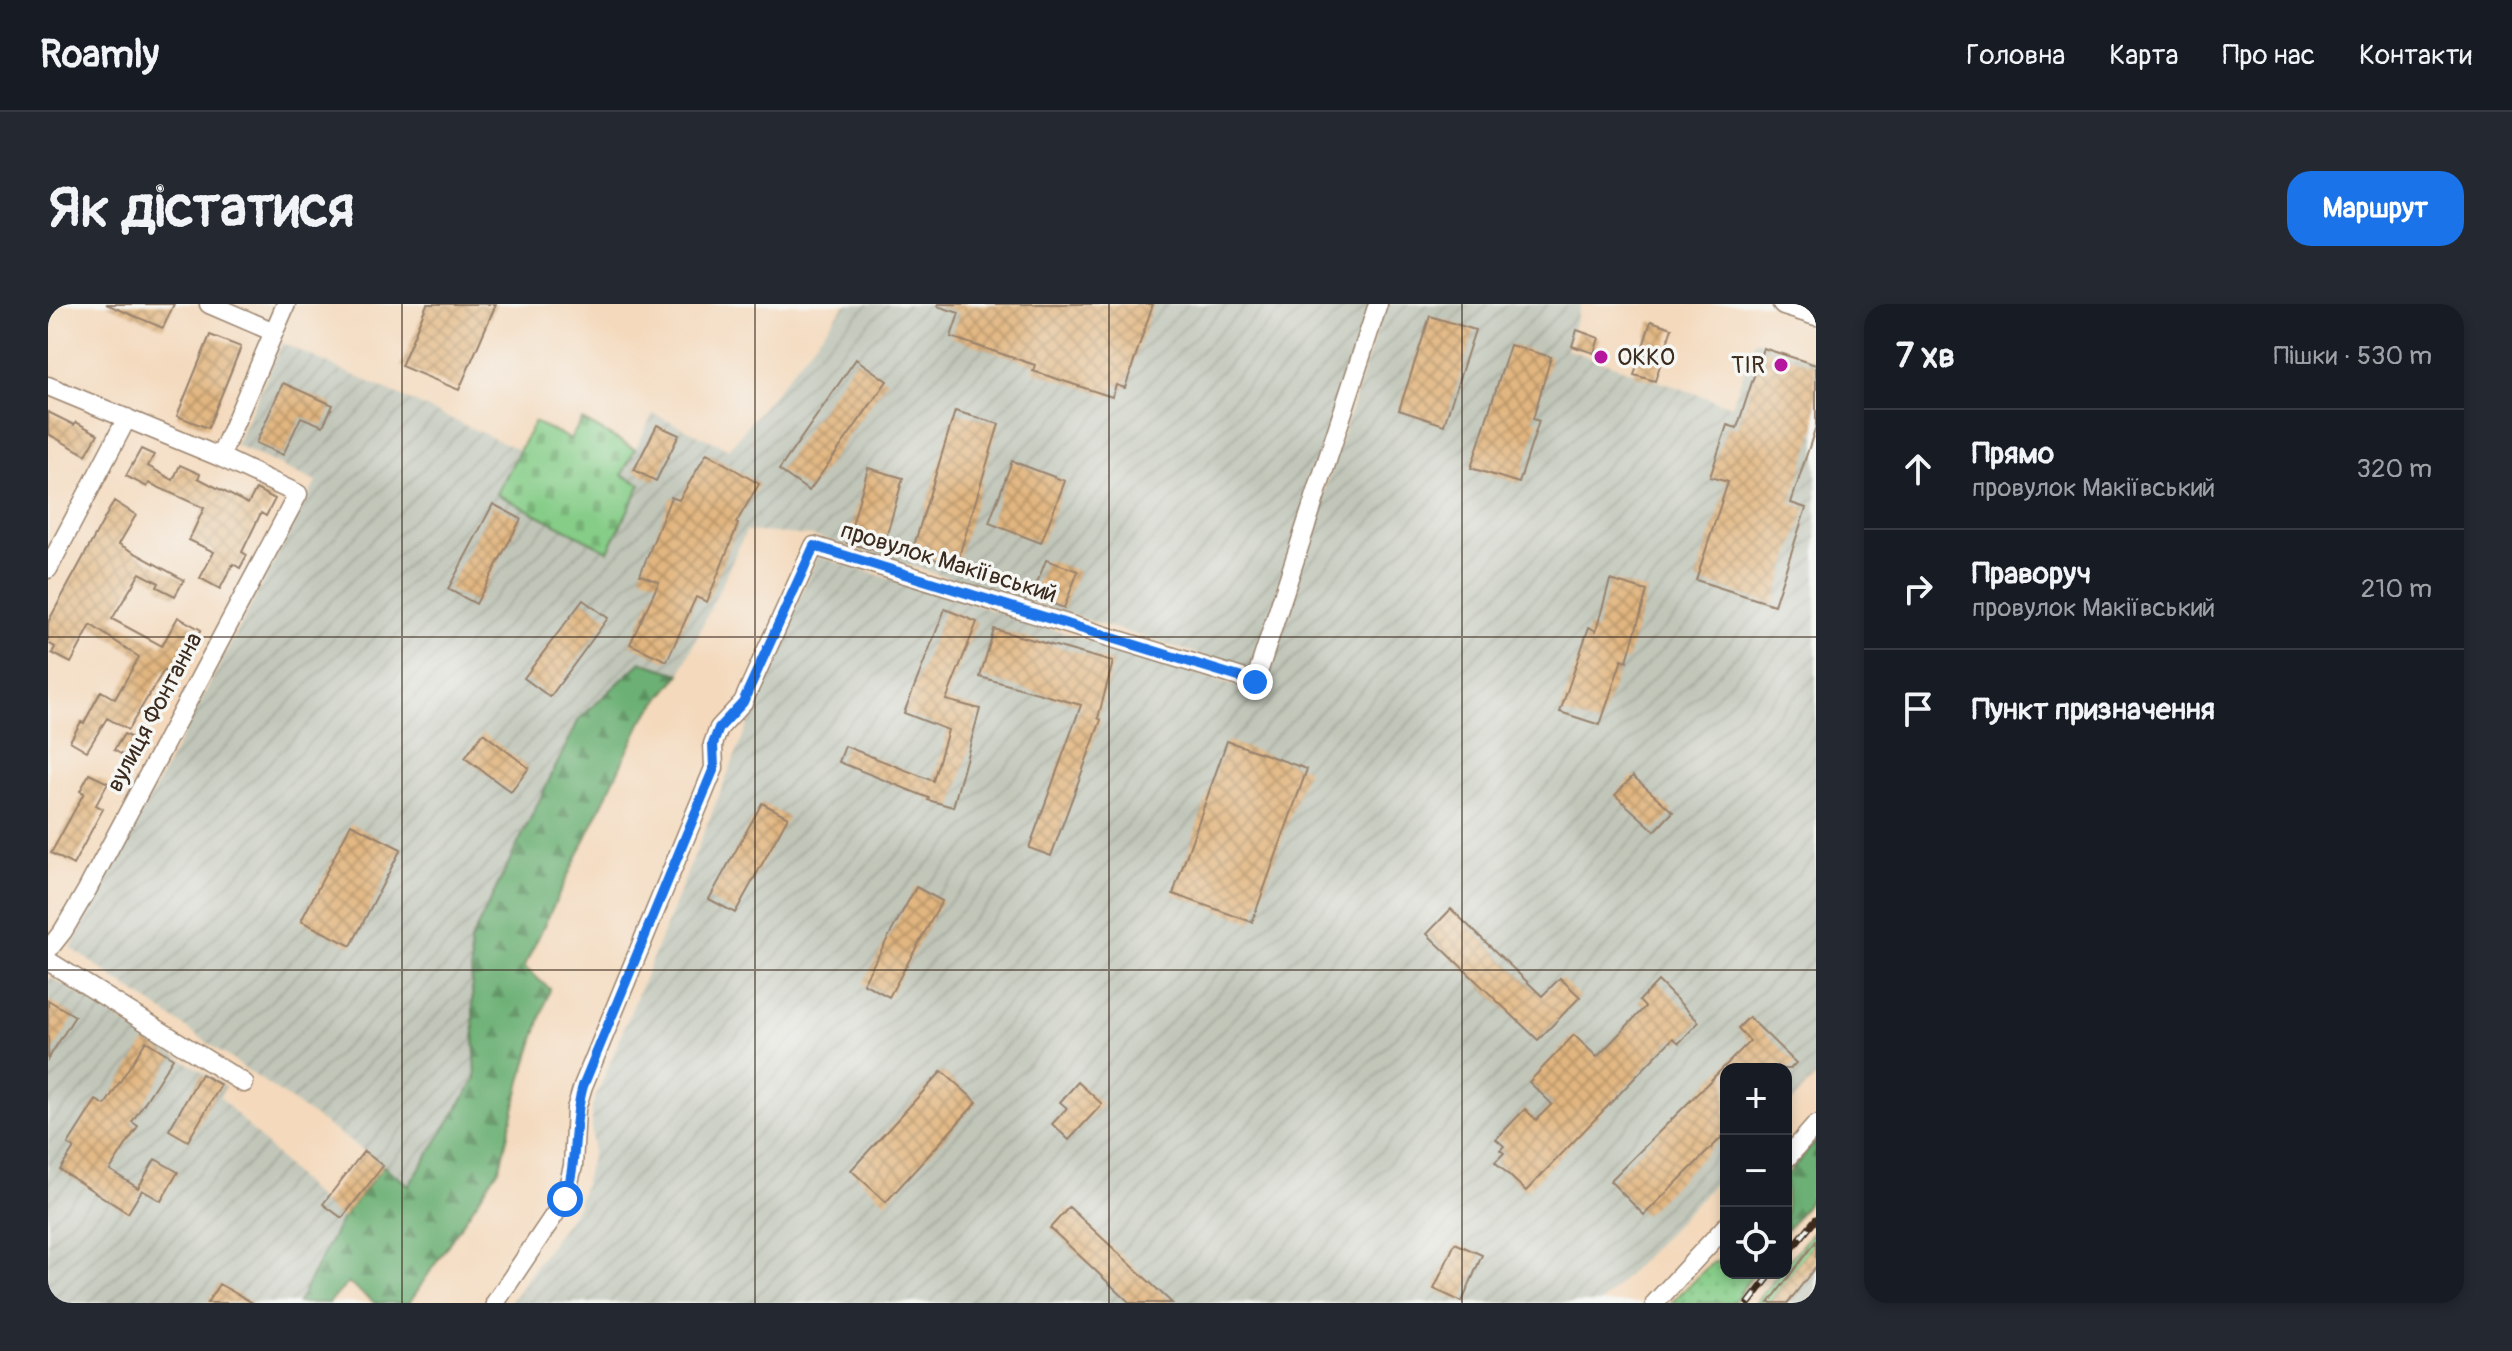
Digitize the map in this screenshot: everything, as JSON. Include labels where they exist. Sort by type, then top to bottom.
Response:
[{"type":"street","points":[[209,304],[274,332]]},
{"type":"street","points":[[48,386],[220,457],[286,304]]},
{"type":"street","name":"провулок Макіївський","points":[[495,1303],[565,1199],[573,1166],[576,1109],[583,1086],[714,768],[713,744],[719,728],[743,702],[814,546],[1255,682],[1378,304]]},
{"type":"street","points":[[1784,304],[1816,314]]},
{"type":"street","points":[[48,569],[127,418]]},
{"type":"street","name":"вулиця Фонтанна","points":[[48,950],[87,890],[298,494],[220,457]]},
{"type":"street","points":[[48,961],[244,1083]]},
{"type":"street","points":[[1792,1152],[1816,1125]]},
{"type":"street","points":[[1655,1303],[1720,1233]]},
{"type":"shaded area","points":[[846,304],[1372,304],[1253,671],[813,536],[746,531],[680,674],[641,662],[579,719],[470,942],[476,1079],[409,1186],[364,1151],[71,948],[316,482],[236,445],[282,343],[520,450],[497,495],[641,484],[622,475],[653,414],[729,449]]},
{"type":"shaded area","points":[[1385,304],[1581,304],[1566,349],[1732,406],[1755,340],[1816,360],[1816,1076],[1792,1102],[1792,1063],[1720,1063],[1720,1177],[1601,1303],[510,1303],[578,1205],[592,1154],[592,1106],[817,556],[1259,693]]},
{"type":"shaded area","points":[[51,977],[225,1086],[220,1097],[323,1204],[342,1218],[298,1303],[48,1303],[48,981]]},
{"type":"shaded area","points":[[1816,1241],[1816,1293],[1808,1303],[1769,1303],[1787,1279],[1792,1279],[1792,1273]]},
{"type":"green space","points":[[582,420],[635,449],[622,475],[641,484],[608,551],[497,494],[534,422],[570,439]]},
{"type":"green space","points":[[641,662],[680,674],[642,721],[524,967],[550,989],[521,1081],[500,1167],[409,1303],[375,1303],[348,1283],[329,1303],[298,1303],[342,1218],[383,1166],[409,1185],[476,1079],[470,942],[579,719]]},
{"type":"green space","points":[[1816,1141],[1816,1192],[1792,1223],[1792,1207],[1792,1169]]},
{"type":"green space","points":[[1816,1228],[1816,1241],[1792,1273],[1792,1257]]},
{"type":"green space","points":[[1720,1261],[1720,1279],[1750,1279],[1733,1303],[1671,1303],[1712,1263]]},
{"type":"green space","points":[[1774,1279],[1787,1279],[1769,1303],[1756,1303]]},
{"type":"building","points":[[106,304],[174,304],[163,328]]},
{"type":"building","points":[[427,304],[496,304],[459,390],[401,366]]},
{"type":"building","points":[[938,304],[1153,304],[1125,388],[1116,385],[1112,397],[1033,371],[1035,365],[951,337],[959,313]]},
{"type":"building","points":[[1430,316],[1475,330],[1444,425],[1399,410]]},
{"type":"building","points":[[1651,321],[1672,328],[1655,381],[1634,375]]},
{"type":"building","points":[[1577,330],[1599,338],[1594,353],[1572,346]]},
{"type":"building","points":[[210,335],[241,347],[208,428],[177,416]]},
{"type":"building","points":[[1510,345],[1551,357],[1533,419],[1539,421],[1519,483],[1471,468]]},
{"type":"building","points":[[1763,348],[1816,365],[1816,426],[1791,503],[1806,508],[1774,605],[1696,580],[1728,482],[1710,477],[1727,425],[1737,428]]},
{"type":"building","points":[[856,359],[887,381],[809,491],[779,470]]},
{"type":"building","points":[[283,383],[333,405],[323,426],[301,417],[283,455],[256,443]]},
{"type":"building","points":[[955,411],[999,424],[956,566],[912,552]]},
{"type":"building","points":[[48,412],[98,434],[86,455],[48,434]]},
{"type":"building","points":[[657,425],[679,435],[656,481],[634,470]]},
{"type":"building","points":[[141,449],[154,455],[148,466],[173,480],[180,465],[248,504],[256,489],[275,499],[266,516],[261,513],[242,552],[247,555],[240,568],[233,564],[220,589],[200,578],[214,552],[189,540],[204,508],[126,476]]},
{"type":"building","points":[[707,453],[759,484],[736,523],[707,602],[696,597],[667,661],[630,644],[659,582],[640,575],[671,497],[679,500]]},
{"type":"building","points":[[1012,461],[1065,481],[1041,543],[989,523]]},
{"type":"building","points":[[868,468],[903,478],[882,552],[847,543]]},
{"type":"building","points":[[114,501],[136,515],[119,544],[184,580],[175,596],[140,573],[112,619],[162,646],[178,617],[201,630],[189,651],[186,649],[173,675],[164,670],[128,730],[107,718],[87,751],[70,741],[81,722],[84,723],[101,691],[115,699],[139,657],[91,625],[71,663],[52,653],[55,647],[48,643],[48,622]]},
{"type":"building","points":[[493,504],[521,519],[476,604],[448,589]]},
{"type":"building","points":[[1046,560],[1078,571],[1064,608],[1032,596]]},
{"type":"building","points":[[1610,580],[1647,591],[1627,661],[1622,659],[1600,725],[1560,712],[1589,627],[1596,631]]},
{"type":"building","points":[[583,600],[608,618],[550,697],[524,678]]},
{"type":"building","points":[[945,609],[977,622],[946,700],[980,709],[953,807],[928,800],[839,762],[845,746],[933,781],[948,730],[904,713]]},
{"type":"building","points":[[994,629],[1113,662],[1098,718],[1101,720],[1051,856],[1029,848],[1081,705],[980,677]]},
{"type":"building","points":[[483,733],[529,768],[511,792],[465,758]]},
{"type":"building","points":[[124,734],[141,743],[131,760],[114,750]]},
{"type":"building","points":[[1227,741],[1307,769],[1252,922],[1173,894]]},
{"type":"building","points":[[89,774],[108,783],[96,805],[103,809],[73,865],[51,853],[84,793],[80,791]]},
{"type":"building","points":[[1633,776],[1673,812],[1655,831],[1615,795]]},
{"type":"building","points":[[762,803],[788,817],[735,913],[709,899]]},
{"type":"building","points":[[351,824],[401,849],[351,946],[301,921]]},
{"type":"building","points":[[916,887],[942,901],[889,997],[863,983]]},
{"type":"building","points":[[1451,909],[1542,996],[1560,978],[1580,997],[1538,1040],[1427,934]]},
{"type":"building","points":[[1658,981],[1699,1022],[1679,1043],[1673,1038],[1526,1191],[1495,1162],[1504,1153],[1500,1150],[1504,1146],[1496,1139],[1525,1109],[1536,1120],[1552,1104],[1529,1082],[1574,1035],[1597,1057],[1645,1007],[1639,1001]]},
{"type":"building","points":[[48,1000],[75,1016],[48,1059]]},
{"type":"building","points":[[1749,1017],[1796,1063],[1792,1067],[1792,1063],[1728,1063],[1750,1041],[1738,1028]]},
{"type":"building","points":[[146,1041],[173,1058],[132,1122],[138,1126],[110,1170],[138,1188],[155,1159],[178,1172],[161,1201],[142,1190],[128,1213],[60,1170],[74,1148],[68,1144],[96,1100],[105,1105]]},
{"type":"building","points":[[942,1071],[977,1102],[886,1202],[851,1170]]},
{"type":"building","points":[[1720,1071],[1720,1139],[1644,1215],[1610,1181]]},
{"type":"building","points":[[201,1074],[221,1085],[188,1141],[169,1130]]},
{"type":"building","points":[[1078,1082],[1102,1104],[1069,1140],[1052,1124],[1067,1108],[1060,1102]]},
{"type":"building","points":[[364,1151],[383,1166],[342,1218],[323,1204]]},
{"type":"building","points":[[1069,1207],[1172,1303],[1130,1303],[1050,1228]]},
{"type":"building","points":[[1816,1241],[1816,1266],[1788,1303],[1769,1303],[1787,1279],[1792,1279],[1792,1273]]},
{"type":"building","points":[[1455,1243],[1482,1255],[1462,1302],[1434,1289]]},
{"type":"building","points":[[219,1284],[253,1303],[207,1303]]},
{"type":"railway","points":[[1792,1249],[1816,1219]]},
{"type":"railway","points":[[1749,1303],[1767,1279]]},
{"type":"place","name":"ОККО","points":[[1601,357]]},
{"type":"place","name":"TIR","points":[[1781,365]]},
{"type":"route","points":[[565,1199],[573,1166],[576,1109],[583,1086],[714,768],[713,744],[719,728],[743,702],[814,546],[1255,682]]}]
